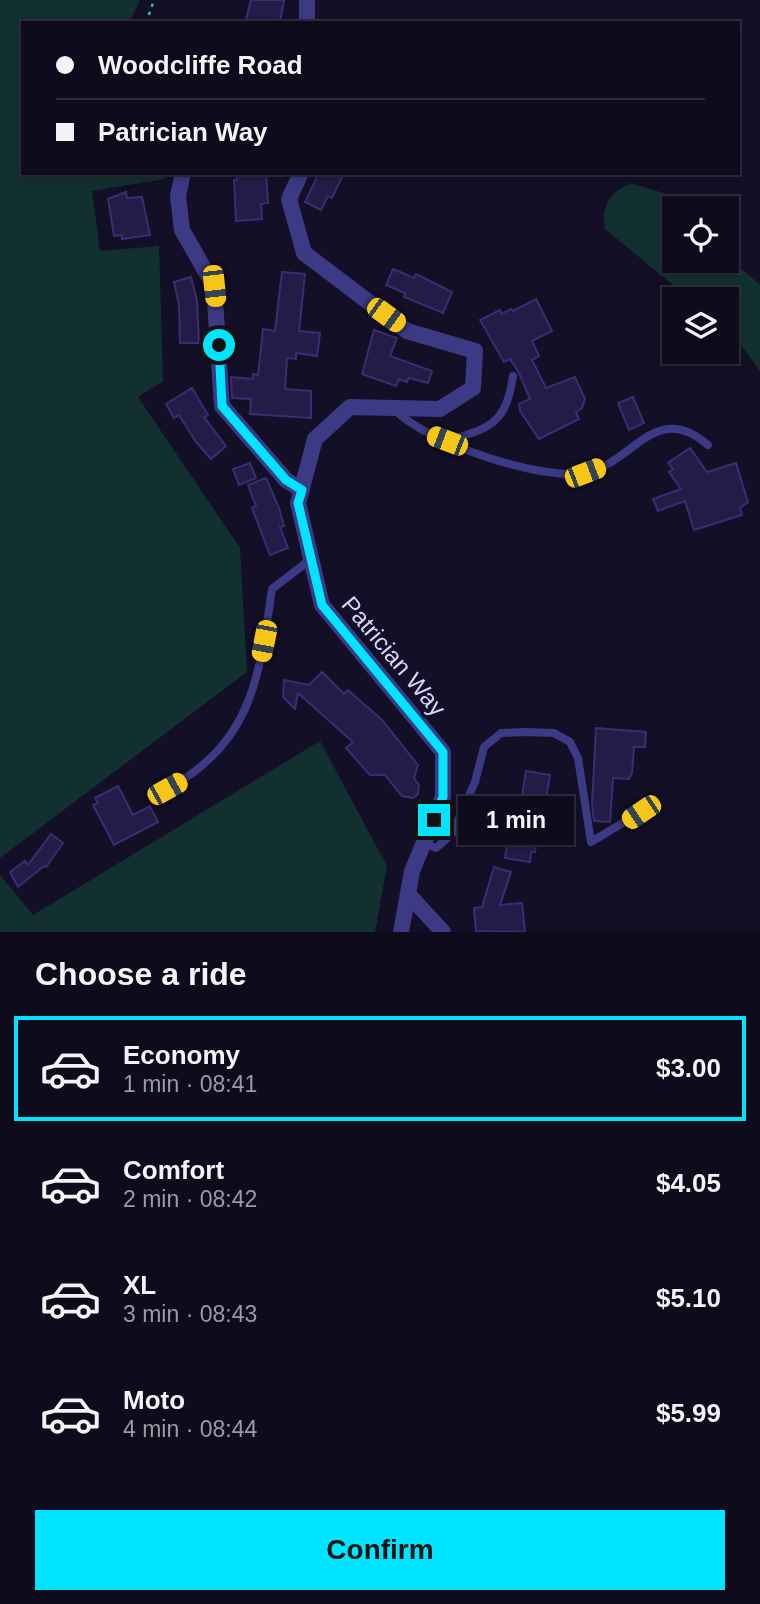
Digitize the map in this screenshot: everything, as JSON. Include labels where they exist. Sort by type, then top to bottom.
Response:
[{"type":"street","points":[[307,0],[307,21]]},
{"type":"street","points":[[183,175],[178,196],[182,230],[214,286],[222,406],[286,480],[302,490]]},
{"type":"street","name":"Patrician Way","points":[[300,175],[289,200],[304,253],[407,331],[475,351],[473,388],[440,409],[350,407],[315,439],[298,503],[322,605],[443,752],[443,797],[412,871],[401,932]]},
{"type":"street","points":[[408,894],[443,932]]},
{"type":"lane","points":[[447,441],[479,431],[496,421],[509,399],[513,376]]},
{"type":"lane","points":[[393,408],[406,422],[497,463],[539,472],[585,473],[608,464],[654,432],[670,428],[693,432],[708,445]]},
{"type":"lane","points":[[167,789],[183,780],[203,762],[240,722],[254,693],[272,589],[311,559]]},
{"type":"lane","points":[[424,843],[436,848],[452,834],[475,782],[484,747],[501,733],[554,733],[570,742],[580,767],[591,842],[641,812]]},
{"type":"path","points":[[147,21],[153,0]]},
{"type":"green space","points":[[0,0],[140,0],[130,21],[21,21],[21,175],[166,175],[165,179],[92,191],[100,251],[159,246],[163,381],[138,397],[240,548],[247,672],[0,858]]},
{"type":"green space","points":[[631,183],[666,196],[662,196],[662,273],[739,273],[739,266],[760,285],[760,371],[739,343],[739,287],[675,287],[605,229],[606,207],[612,195]]},
{"type":"green space","points":[[320,741],[387,866],[375,932],[0,932],[0,875],[33,915]]},
{"type":"building","points":[[251,0],[284,0],[280,21],[246,21]]},
{"type":"building","points":[[236,175],[266,175],[268,203],[261,204],[262,219],[236,221],[234,180],[237,180]]},
{"type":"building","points":[[318,175],[343,175],[332,198],[328,196],[321,210],[305,202]]},
{"type":"building","points":[[126,192],[127,198],[142,197],[150,235],[122,239],[122,235],[114,236],[108,199]]},
{"type":"building","points":[[393,269],[414,278],[416,274],[452,292],[443,313],[404,297],[405,293],[386,285]]},
{"type":"building","points":[[282,272],[305,274],[299,331],[320,333],[317,356],[296,353],[296,359],[287,358],[285,389],[311,391],[311,418],[250,414],[251,399],[232,398],[231,377],[253,379],[253,374],[258,375],[263,329],[275,331]]},
{"type":"building","points":[[191,277],[197,301],[199,343],[180,343],[179,305],[174,282]]},
{"type":"building","points":[[536,299],[552,331],[532,341],[539,356],[532,360],[546,388],[575,377],[585,399],[582,408],[576,412],[579,419],[539,439],[520,411],[519,404],[530,399],[519,373],[510,359],[504,362],[480,320],[500,310],[501,314],[511,309],[513,311]]},
{"type":"building","points":[[374,330],[397,338],[390,356],[432,371],[428,383],[409,378],[407,382],[399,379],[396,386],[362,374]]},
{"type":"building","points":[[192,388],[208,415],[204,417],[226,446],[211,459],[196,442],[179,415],[174,418],[166,404]]},
{"type":"building","points":[[633,397],[644,423],[629,430],[618,403]]},
{"type":"building","points":[[690,448],[707,472],[736,463],[748,502],[740,508],[742,515],[694,530],[685,501],[658,511],[653,499],[681,489],[669,472],[673,469],[668,463]]},
{"type":"building","points":[[250,463],[256,478],[239,485],[233,469]]},
{"type":"building","points":[[266,478],[279,508],[284,526],[280,527],[288,548],[270,555],[252,508],[256,506],[248,485]]},
{"type":"building","points":[[322,672],[344,694],[348,690],[382,720],[418,765],[414,778],[419,785],[418,794],[413,798],[402,796],[385,775],[370,775],[346,748],[353,742],[298,693],[295,709],[283,697],[284,680],[309,685]]},
{"type":"building","points":[[596,728],[646,732],[645,747],[634,747],[629,779],[613,778],[610,822],[594,821],[592,804]]},
{"type":"building","points":[[526,771],[550,775],[545,805],[553,806],[548,841],[537,839],[530,862],[505,858],[512,814],[503,812],[505,800],[521,802]]},
{"type":"building","points":[[118,786],[133,815],[150,806],[158,822],[114,845],[93,805],[98,803],[95,798]]},
{"type":"building","points":[[51,834],[63,843],[46,867],[18,887],[10,872],[25,861],[28,865]]},
{"type":"building","points":[[494,867],[511,872],[500,905],[522,903],[525,932],[476,931],[474,908],[482,907]]},
{"type":"route","points":[[219,345],[222,406],[286,480],[302,490],[298,503],[322,605],[443,752],[443,797],[434,820]]}]
